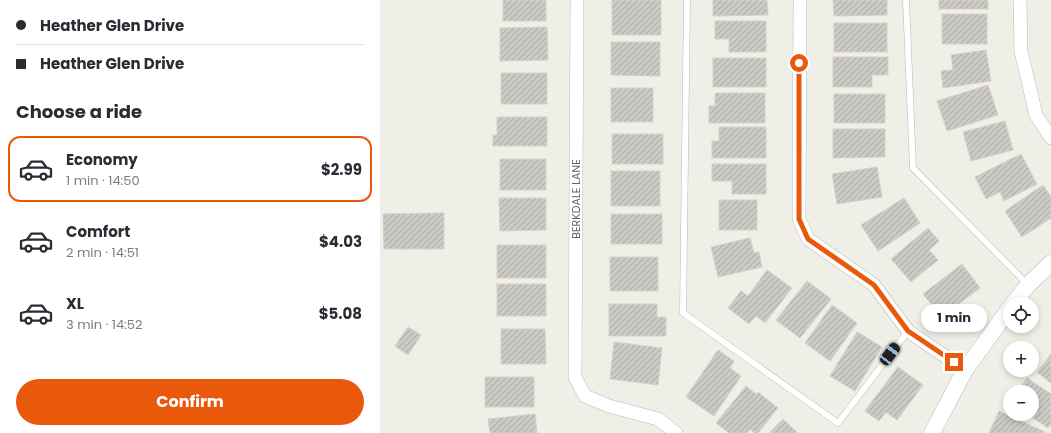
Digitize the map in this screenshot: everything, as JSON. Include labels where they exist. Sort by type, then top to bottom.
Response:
[{"type":"street","name":"BERKDALE LANE","points":[[577,0],[575,377],[585,396],[609,406],[658,419],[676,433]]},
{"type":"street","points":[[800,0],[799,219],[808,239],[874,285],[908,331],[965,370]]},
{"type":"street","points":[[1020,0],[1021,51],[1036,115],[1051,138]]},
{"type":"street","points":[[1019,297],[1028,285],[1051,263]]},
{"type":"street","points":[[932,433],[965,370],[1003,318]]},
{"type":"lane","points":[[687,0],[683,313],[838,423],[908,331]]},
{"type":"lane","points":[[906,0],[913,168],[1028,285]]},
{"type":"building","points":[[503,0],[546,0],[546,21],[503,21]]},
{"type":"building","points":[[612,0],[661,0],[661,35],[612,35]]},
{"type":"building","points":[[713,0],[767,0],[768,15],[713,16]]},
{"type":"building","points":[[833,0],[887,0],[887,15],[834,16]]},
{"type":"building","points":[[939,0],[988,0],[988,9],[939,9]]},
{"type":"building","points":[[942,14],[987,14],[987,44],[942,44]]},
{"type":"building","points":[[715,21],[766,21],[766,52],[729,52],[729,39],[715,39]]},
{"type":"building","points":[[834,23],[887,23],[887,52],[834,52]]},
{"type":"building","points":[[547,27],[548,60],[500,61],[500,28]]},
{"type":"building","points":[[611,42],[660,42],[660,76],[611,75]]},
{"type":"building","points":[[986,50],[991,81],[943,88],[941,71],[953,70],[951,55]]},
{"type":"building","points":[[833,57],[888,57],[888,75],[872,75],[872,87],[833,87]]},
{"type":"building","points":[[713,58],[766,58],[766,87],[713,87]]},
{"type":"building","points":[[501,73],[547,73],[547,104],[501,104]]},
{"type":"building","points":[[988,85],[998,115],[947,131],[937,101]]},
{"type":"building","points":[[611,88],[653,88],[653,122],[611,122]]},
{"type":"building","points":[[715,93],[765,93],[765,123],[709,123],[709,106],[715,106]]},
{"type":"building","points":[[834,94],[885,94],[885,123],[834,123]]},
{"type":"building","points":[[497,117],[547,117],[547,146],[493,146],[493,135],[497,135]]},
{"type":"building","points":[[1005,121],[1013,150],[971,161],[963,132]]},
{"type":"building","points":[[719,127],[766,127],[766,158],[712,158],[712,141],[719,141]]},
{"type":"building","points":[[833,129],[885,129],[885,157],[833,158]]},
{"type":"building","points":[[612,134],[663,134],[663,164],[612,164]]},
{"type":"building","points":[[1021,154],[1037,184],[1004,201],[1000,192],[986,199],[975,177]]},
{"type":"building","points":[[500,159],[546,159],[546,190],[500,190]]},
{"type":"building","points":[[712,164],[766,164],[766,194],[732,194],[732,181],[712,181]]},
{"type":"building","points":[[877,167],[882,197],[837,204],[832,174]]},
{"type":"building","points":[[611,171],[660,171],[660,206],[611,206]]},
{"type":"building","points":[[1043,185],[1051,197],[1051,218],[1022,237],[1005,211]]},
{"type":"building","points":[[499,198],[546,198],[546,230],[500,231]]},
{"type":"building","points":[[904,198],[920,223],[878,251],[861,225]]},
{"type":"building","points":[[719,200],[757,200],[757,230],[719,230]]},
{"type":"building","points":[[444,213],[444,249],[384,249],[383,214]]},
{"type":"building","points":[[611,214],[662,214],[662,244],[611,244]]},
{"type":"building","points":[[928,228],[939,241],[929,250],[938,260],[911,282],[891,259]]},
{"type":"building","points":[[750,238],[754,253],[759,252],[762,267],[718,277],[711,247]]},
{"type":"building","points":[[497,245],[546,245],[546,278],[497,278]]},
{"type":"building","points":[[610,257],[658,257],[658,291],[610,291]]},
{"type":"building","points":[[962,264],[980,288],[941,317],[923,294]]},
{"type":"building","points":[[767,270],[792,288],[765,323],[756,316],[749,324],[728,308],[741,291],[748,296]]},
{"type":"building","points":[[807,281],[831,299],[800,338],[776,320]]},
{"type":"building","points":[[497,284],[546,284],[546,316],[497,316]]},
{"type":"building","points":[[609,304],[657,304],[657,317],[666,317],[666,336],[609,336]]},
{"type":"building","points":[[832,305],[857,323],[830,361],[805,343]]},
{"type":"building","points":[[408,327],[421,335],[408,355],[395,346]]},
{"type":"building","points":[[501,329],[545,329],[546,364],[501,364]]},
{"type":"building","points":[[857,332],[882,347],[855,391],[830,376]]},
{"type":"building","points":[[614,342],[662,348],[658,385],[610,379]]},
{"type":"building","points":[[718,350],[734,361],[730,368],[741,376],[714,416],[686,397]]},
{"type":"building","points":[[1051,354],[1051,383],[1039,374],[1039,369]]},
{"type":"building","points":[[898,367],[923,385],[897,420],[886,412],[879,421],[865,411]]},
{"type":"building","points":[[485,377],[534,377],[534,407],[485,407]]},
{"type":"building","points":[[1027,378],[1038,385],[1022,385]]},
{"type":"building","points":[[746,386],[756,394],[758,392],[778,408],[758,433],[754,433],[750,429],[747,433],[729,433],[716,423]]},
{"type":"building","points":[[1039,386],[1051,394],[1051,424],[1048,428],[1038,421],[1039,421]]},
{"type":"building","points":[[999,411],[1003,413],[1003,421],[1021,421],[1045,432],[1044,433],[989,433]]},
{"type":"building","points":[[535,414],[537,433],[490,433],[488,419]]},
{"type":"building","points":[[783,419],[798,433],[769,433]]},
{"type":"route","points":[[799,63],[799,219],[808,239],[874,285],[908,331],[954,362]]}]
